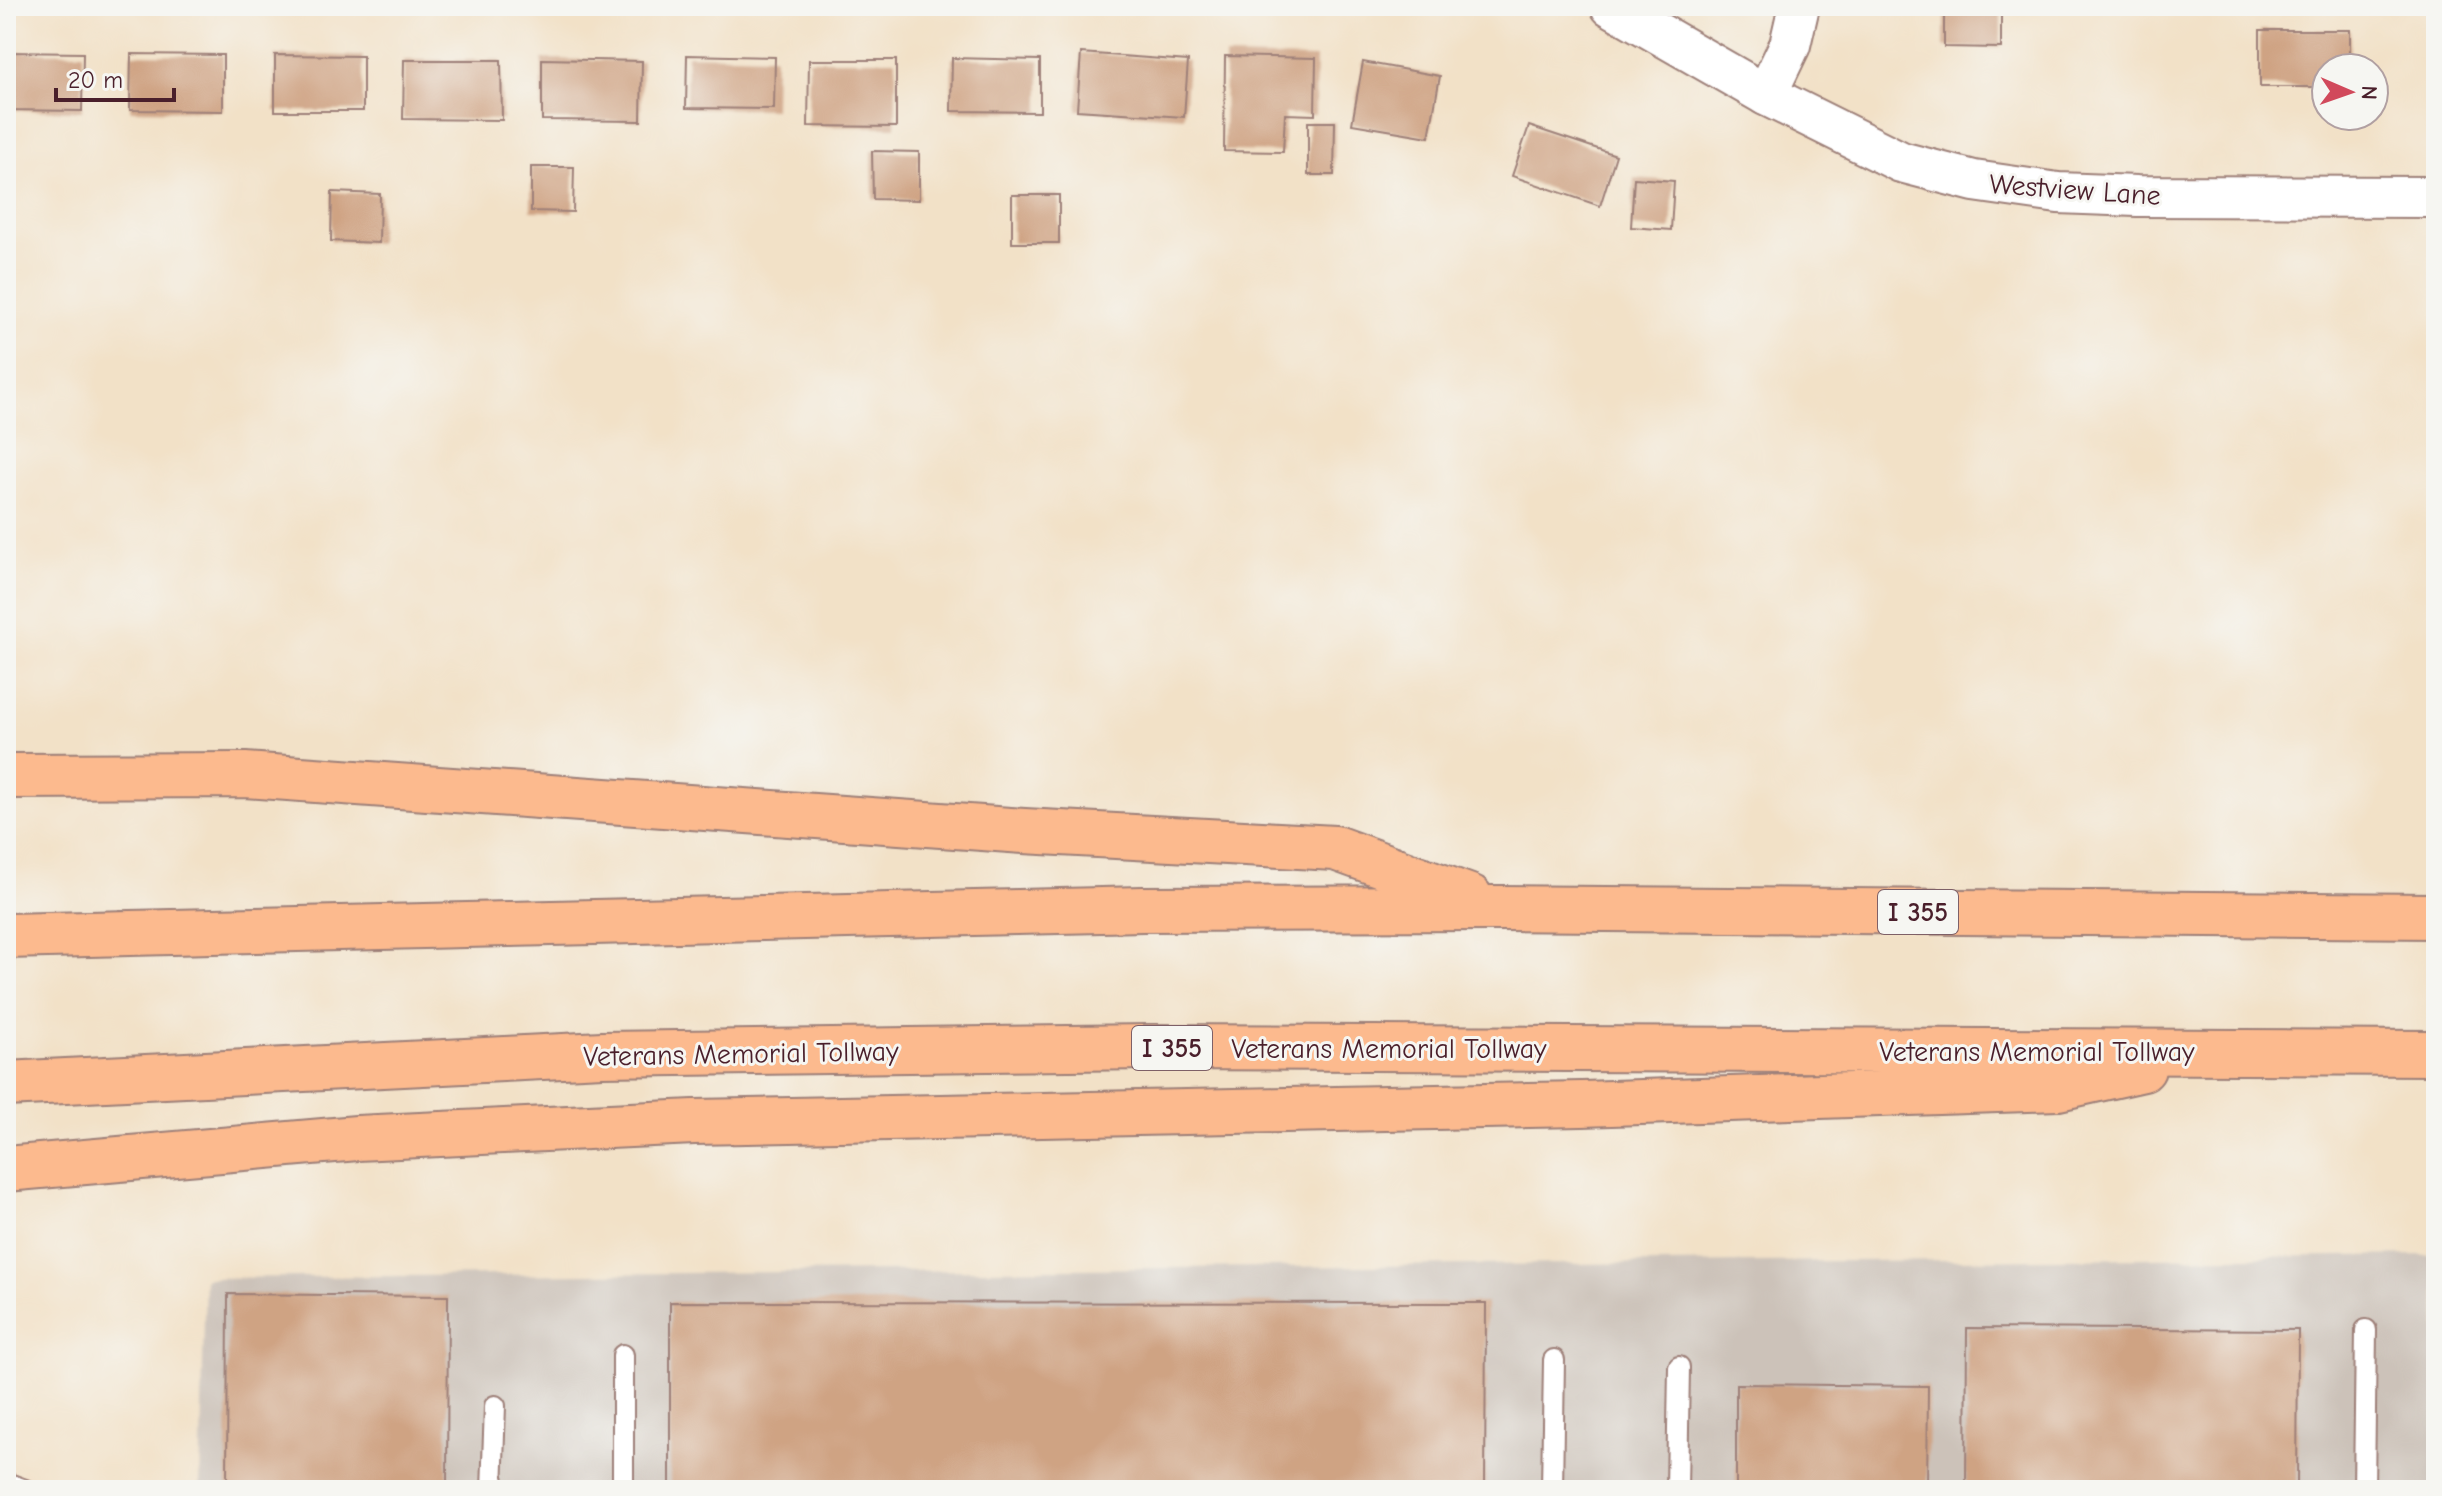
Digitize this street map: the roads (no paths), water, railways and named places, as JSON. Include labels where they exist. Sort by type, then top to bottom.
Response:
[{"type":"highway","points":[[6,776],[245,775],[1024,831],[1335,848],[1499,908]]},
{"type":"highway","name":"I 355","points":[[6,936],[1143,909],[1499,908],[2436,916]]},
{"type":"highway","name":"Veterans Memorial Tollway","points":[[6,1084],[602,1054],[1150,1047],[2436,1053]]},
{"type":"highway","points":[[6,1169],[357,1138],[694,1122],[1582,1104],[2058,1088],[2221,1052]]},
{"type":"street","name":"Westview Lane","points":[[1611,6],[1766,95],[1901,162],[1974,181],[2058,193],[2436,197]]},
{"type":"street","points":[[1766,95],[1790,45],[1799,6]]},
{"type":"lane","points":[[2364,1490],[2366,1330]]},
{"type":"lane","points":[[623,1355],[623,1490]]},
{"type":"lane","points":[[1552,1490],[1554,1360]]},
{"type":"lane","points":[[1677,1490],[1679,1367]]},
{"type":"lane","points":[[492,1490],[495,1406]]},
{"type":"lane","points":[[6,1483],[25,1490]]}]
